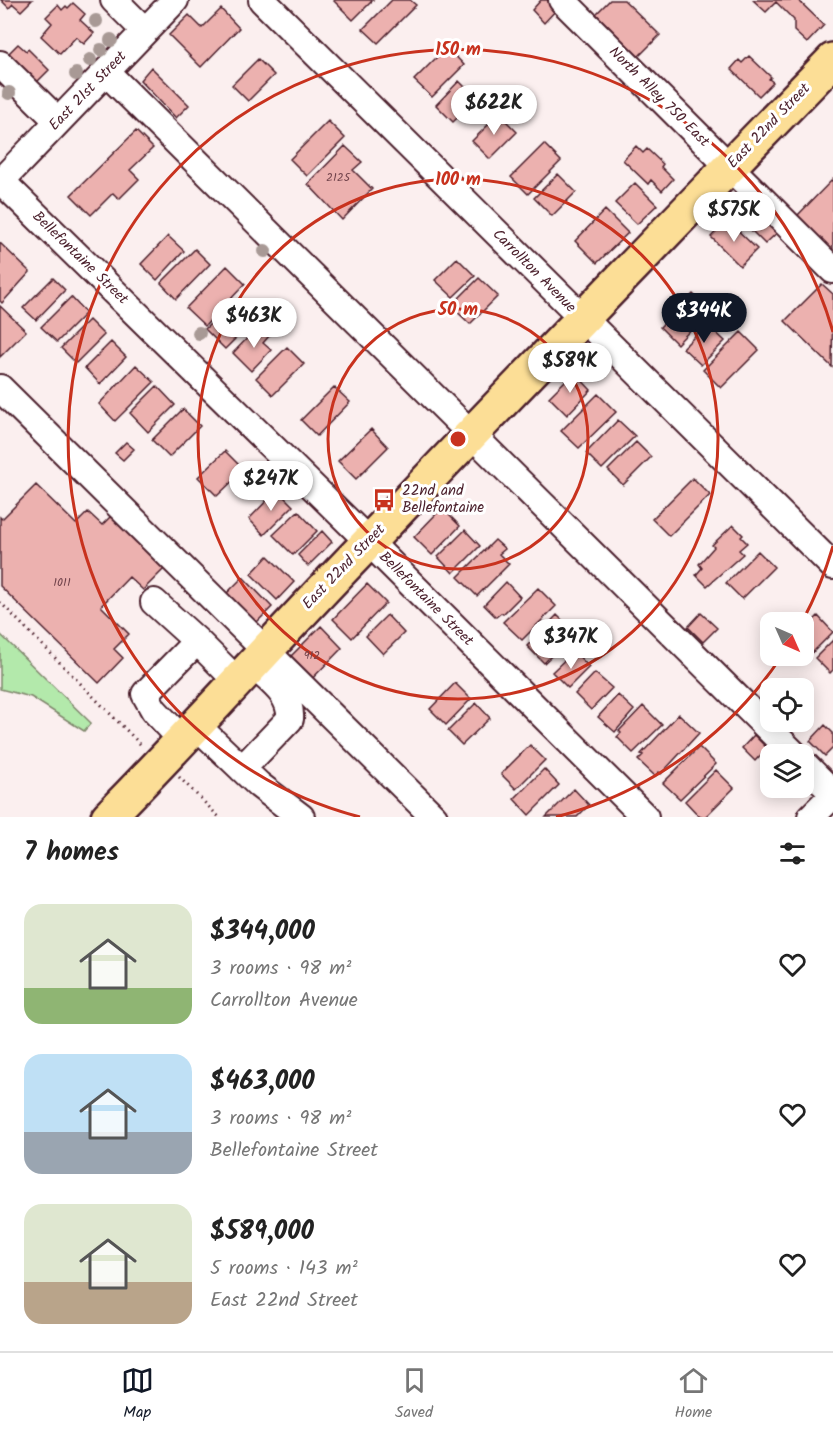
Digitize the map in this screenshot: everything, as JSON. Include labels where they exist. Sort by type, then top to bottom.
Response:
[{"type":"main road","name":"East 22nd Street","points":[[108,817],[184,746],[252,665],[368,542],[833,60]]},
{"type":"street","points":[[114,0],[145,31]]},
{"type":"street","name":"East 21st Street","points":[[0,182],[176,0]]},
{"type":"street","name":"Carrollton Avenue","points":[[262,0],[833,566]]},
{"type":"street","name":"North Alley 750 East","points":[[562,0],[833,270]]},
{"type":"street","points":[[0,63],[58,121]]},
{"type":"street","points":[[106,72],[784,744]]},
{"type":"street","name":"Bellefontaine Street","points":[[0,182],[645,817]]},
{"type":"street","points":[[0,388],[252,665],[286,696],[291,708],[290,719],[242,769]]},
{"type":"street","points":[[154,602],[197,641],[252,665],[434,817]]},
{"type":"street","points":[[197,641],[146,694],[154,710],[184,746],[242,769],[259,785],[302,817]]},
{"type":"street","points":[[811,817],[833,794],[814,774]]},
{"type":"path","points":[[0,602],[145,748]]},
{"type":"path","points":[[184,746],[219,817]]},
{"type":"green space","points":[[0,634],[91,723],[84,731],[31,697],[0,689]]},
{"type":"building","points":[[1,0],[32,0],[21,11],[13,4],[9,8]]},
{"type":"building","points":[[335,0],[373,0],[353,20]]},
{"type":"building","points":[[392,0],[410,0],[416,5],[378,43],[363,29]]},
{"type":"building","points":[[541,0],[548,0],[557,9],[544,23],[532,10]]},
{"type":"building","points":[[610,0],[624,0],[660,35],[638,57],[596,14]]},
{"type":"building","points":[[753,0],[798,0],[824,25],[807,43],[794,31],[794,20],[776,2],[766,12]]},
{"type":"building","points":[[73,3],[85,14],[80,20],[94,33],[84,44],[76,37],[60,54],[41,36],[52,23],[46,17],[58,5],[62,10]]},
{"type":"building","points":[[221,9],[239,28],[201,67],[169,35],[189,15],[202,28]]},
{"type":"building","points":[[18,44],[26,51],[28,49],[49,70],[34,85],[5,57]]},
{"type":"building","points":[[447,47],[464,65],[432,97],[414,80]]},
{"type":"building","points":[[749,56],[771,77],[769,79],[773,82],[759,96],[731,69],[739,60],[742,63]]},
{"type":"building","points":[[258,59],[274,75],[248,101],[232,85]]},
{"type":"building","points":[[151,67],[189,105],[176,118],[140,80]]},
{"type":"building","points":[[459,81],[477,99],[453,122],[436,105]]},
{"type":"building","points":[[499,114],[517,132],[490,159],[472,141]]},
{"type":"building","points":[[328,121],[345,138],[307,176],[290,159]]},
{"type":"building","points":[[136,131],[153,148],[130,170],[139,179],[119,199],[113,193],[91,215],[71,195]]},
{"type":"building","points":[[544,144],[561,161],[528,194],[511,177]]},
{"type":"building","points":[[345,146],[362,162],[353,170],[372,189],[342,220],[308,184]]},
{"type":"building","points":[[636,146],[643,153],[647,149],[663,164],[661,167],[673,179],[662,191],[651,180],[648,184],[623,160]]},
{"type":"building","points":[[558,174],[576,192],[552,216],[534,198]]},
{"type":"building","points":[[833,179],[833,253],[796,217]]},
{"type":"building","points":[[635,183],[657,205],[637,224],[615,203]]},
{"type":"building","points":[[756,204],[780,230],[765,244],[740,219]]},
{"type":"building","points":[[605,210],[628,233],[597,263],[575,241]]},
{"type":"building","points":[[727,220],[757,249],[740,266],[711,237]]},
{"type":"building","points":[[168,236],[184,251],[157,280],[141,264]]},
{"type":"building","points":[[0,243],[30,272],[2,303],[0,301]]},
{"type":"building","points":[[195,249],[210,264],[176,299],[161,283]]},
{"type":"building","points":[[457,258],[475,276],[453,297],[435,280]]},
{"type":"building","points":[[227,266],[245,284],[205,326],[186,308]]},
{"type":"building","points":[[53,278],[65,290],[36,320],[23,308]]},
{"type":"building","points":[[479,278],[498,296],[470,324],[451,306]]},
{"type":"building","points":[[822,284],[833,294],[832,367],[785,321]]},
{"type":"building","points":[[693,294],[710,310],[677,344],[660,327]]},
{"type":"building","points":[[71,297],[86,313],[57,342],[41,327]]},
{"type":"building","points":[[232,303],[252,322],[225,349],[205,329]]},
{"type":"building","points":[[0,306],[26,331],[0,357]]},
{"type":"building","points":[[89,320],[104,335],[76,363],[61,348]]},
{"type":"building","points":[[707,324],[725,341],[701,365],[683,348]]},
{"type":"building","points":[[260,325],[270,335],[263,343],[271,350],[251,371],[233,353]]},
{"type":"building","points":[[741,332],[759,350],[721,388],[703,370]]},
{"type":"building","points":[[111,342],[126,357],[100,384],[85,368]]},
{"type":"building","points":[[287,347],[304,364],[273,395],[256,378]]},
{"type":"building","points":[[136,365],[154,382],[115,421],[99,404]]},
{"type":"building","points":[[574,372],[591,390],[567,415],[549,397]]},
{"type":"building","points":[[157,386],[175,405],[148,432],[130,413]]},
{"type":"building","points":[[334,387],[350,402],[317,436],[301,420]]},
{"type":"building","points":[[598,394],[616,412],[579,448],[561,431]]},
{"type":"building","points":[[183,409],[200,426],[169,457],[152,440]]},
{"type":"building","points":[[618,420],[635,436],[602,469],[586,453]]},
{"type":"building","points":[[371,429],[388,447],[356,479],[338,461]]},
{"type":"building","points":[[126,442],[134,449],[123,460],[115,453]]},
{"type":"building","points":[[636,442],[651,457],[623,485],[608,470]]},
{"type":"building","points":[[225,451],[244,470],[217,496],[198,477]]},
{"type":"building","points":[[693,478],[710,495],[669,536],[652,519]]},
{"type":"building","points":[[36,485],[76,524],[88,512],[102,525],[111,516],[165,568],[143,590],[129,577],[101,606],[129,634],[114,649],[123,658],[99,683],[0,586],[0,517],[2,519]]},
{"type":"building","points":[[277,490],[293,506],[264,535],[249,519]]},
{"type":"building","points":[[442,508],[460,526],[432,555],[414,537]]},
{"type":"building","points":[[298,511],[317,531],[293,555],[273,535]]},
{"type":"building","points":[[733,525],[747,543],[739,550],[743,554],[707,586],[696,575],[702,568],[699,564],[714,547],[712,545]]},
{"type":"building","points":[[465,530],[480,546],[453,573],[438,557]]},
{"type":"building","points":[[322,531],[332,542],[308,566],[298,555]]},
{"type":"building","points":[[495,540],[505,549],[499,554],[509,564],[477,596],[458,577]]},
{"type":"building","points":[[758,551],[774,567],[742,599],[726,583]]},
{"type":"building","points":[[268,556],[294,582],[277,600],[251,574]]},
{"type":"building","points":[[243,577],[272,607],[254,625],[225,595]]},
{"type":"building","points":[[506,582],[520,597],[503,614],[496,617],[484,605]]},
{"type":"building","points":[[367,584],[386,603],[352,638],[333,619]]},
{"type":"building","points":[[538,588],[556,606],[522,640],[503,622]]},
{"type":"building","points":[[701,613],[717,628],[703,642],[688,627]]},
{"type":"building","points":[[387,615],[404,633],[383,654],[366,636]]},
{"type":"building","points":[[557,615],[575,633],[544,663],[527,646]]},
{"type":"building","points":[[818,616],[833,632],[814,651],[814,620]]},
{"type":"building","points":[[321,626],[342,648],[306,685],[284,663]]},
{"type":"building","points":[[833,640],[833,670],[830,673],[815,658]]},
{"type":"building","points":[[574,651],[589,667],[568,688],[552,672]]},
{"type":"building","points":[[595,673],[612,688],[591,710],[575,694]]},
{"type":"building","points":[[455,683],[471,699],[446,725],[430,709]]},
{"type":"building","points":[[618,695],[634,710],[615,732],[598,717]]},
{"type":"building","points":[[476,703],[490,718],[462,745],[448,731]]},
{"type":"building","points":[[643,706],[662,725],[633,753],[617,737],[621,733],[619,731]]},
{"type":"building","points":[[679,714],[699,733],[661,774],[659,772],[655,776],[638,760]]},
{"type":"building","points":[[825,725],[833,733],[833,748],[825,756],[810,741]]},
{"type":"building","points":[[754,735],[763,744],[760,744],[760,756],[755,761],[742,748]]},
{"type":"building","points":[[530,745],[545,760],[516,789],[501,774]]},
{"type":"building","points":[[699,747],[716,764],[680,799],[663,783]]},
{"type":"building","points":[[544,769],[559,785],[529,815],[514,799]]},
{"type":"building","points":[[716,770],[734,788],[705,817],[700,817],[685,801]]},
{"type":"building","points":[[574,789],[589,805],[577,817],[546,817]]},
{"type":"place","name":"22nd and Bellefontaine","points":[[384,500]]}]
